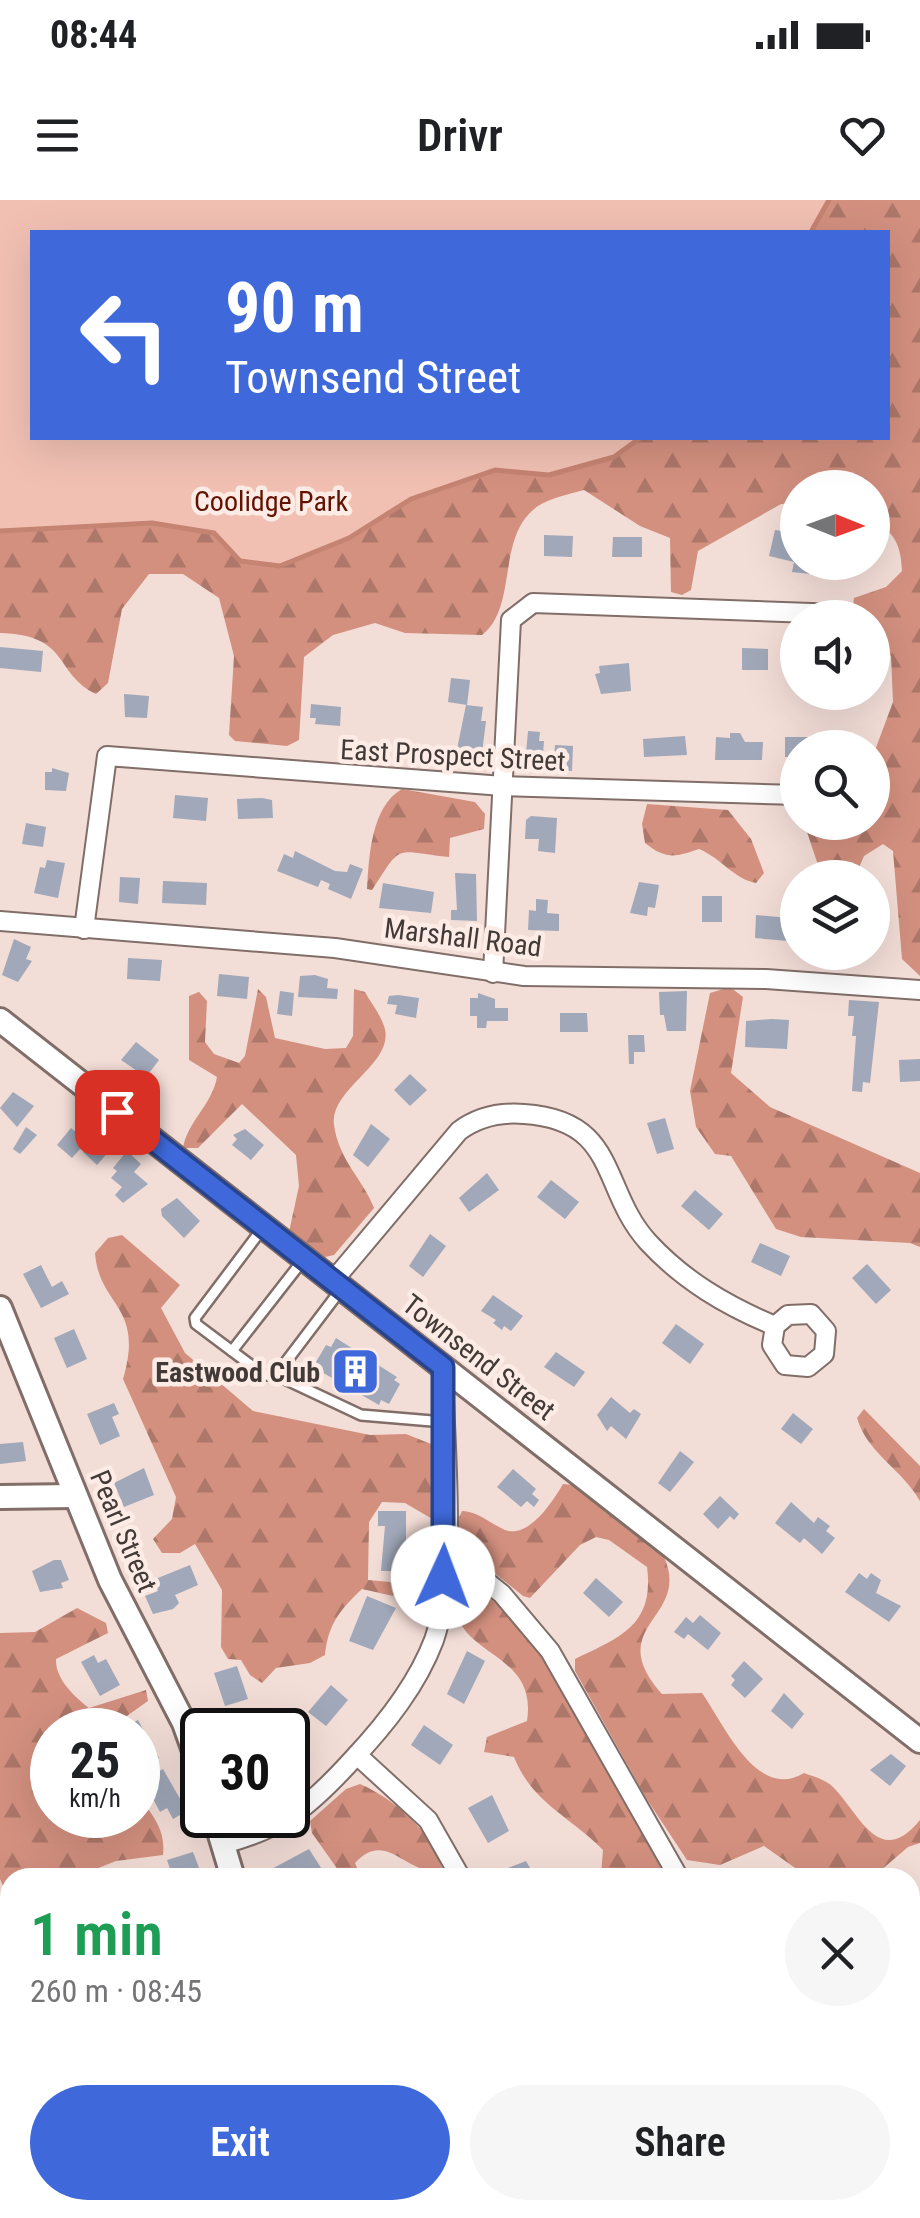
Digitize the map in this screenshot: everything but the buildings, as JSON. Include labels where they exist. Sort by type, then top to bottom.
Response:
[{"type":"street","points":[[493,973],[511,620],[534,603],[780,612]]},
{"type":"street","name":"East Prospect Street","points":[[84,929],[107,756],[503,786],[780,794]]},
{"type":"street","name":"Marshall Road","points":[[0,921],[335,948],[493,973],[766,979],[920,990]]},
{"type":"street","name":"Townsend Street","points":[[0,1020],[920,1740]]},
{"type":"street","points":[[338,1284],[460,1131],[484,1117],[530,1114],[563,1122],[584,1133],[602,1152],[632,1219],[656,1250],[720,1301],[775,1326]]},
{"type":"street","name":"Pearl Street","points":[[0,1308],[110,1580],[180,1715]]},
{"type":"street","points":[[223,1844],[288,1821],[357,1755],[406,1695],[427,1657],[440,1620],[445,1548],[443,1367]]},
{"type":"street","points":[[0,1498],[74,1496]]},
{"type":"street","points":[[445,1548],[502,1594],[542,1640],[672,1868]]},
{"type":"street","points":[[357,1755],[428,1820],[455,1868]]},
{"type":"street","points":[[221,1838],[230,1868]]},
{"type":"lane","points":[[264,1227],[195,1318],[196,1324],[264,1376],[276,1375],[311,1395],[361,1415],[444,1422]]},
{"type":"lane","points":[[232,1351],[304,1258]]},
{"type":"lane","points":[[276,1375],[338,1284]]},
{"type":"green space","name":"Coolidge Park","points":[[0,200],[829,200],[812,230],[30,230],[30,440],[637,440],[614,457],[549,475],[495,470],[411,499],[349,538],[280,566],[240,561],[214,533],[152,523],[0,531]]},
{"type":"green space","points":[[697,200],[920,200],[920,976],[902,959],[893,851],[883,844],[862,860],[816,860],[810,840],[890,840],[890,730],[883,730],[893,702],[890,600],[854,600],[886,587],[902,571],[900,554],[890,534],[890,470],[780,470],[780,505],[698,551],[691,590],[682,595],[671,592],[670,538],[640,526],[584,490],[548,501],[525,519],[516,535],[500,607],[482,635],[405,633],[375,623],[333,635],[304,657],[299,740],[287,746],[235,741],[229,735],[234,656],[219,598],[183,574],[149,574],[122,609],[108,683],[96,694],[82,685],[39,640],[0,633],[0,500],[506,440],[890,440],[890,230],[714,230]]},
{"type":"green space","points":[[402,789],[475,802],[485,814],[484,829],[450,838],[449,857],[401,853],[372,890],[367,889],[378,820],[392,797]]},
{"type":"green space","points":[[647,804],[728,810],[751,839],[764,873],[756,883],[699,849],[671,855],[652,848],[645,843],[642,824]]},
{"type":"green space","points":[[730,987],[743,997],[731,1073],[770,1107],[920,1173],[920,1247],[910,1243],[801,1237],[776,1229],[731,1156],[715,1154],[696,1127],[690,1091],[710,993]]},
{"type":"green space","points":[[258,989],[266,997],[275,1038],[325,1049],[346,1048],[353,1036],[354,989],[365,992],[384,1026],[381,1052],[335,1112],[334,1125],[341,1149],[374,1208],[334,1255],[325,1257],[289,1232],[299,1186],[296,1155],[242,1104],[198,1148],[183,1148],[217,1077],[189,1060],[189,996],[199,992],[207,1001],[205,1042],[214,1054],[239,1063],[245,1056]]},
{"type":"green space","points":[[122,1235],[180,1285],[161,1308],[185,1353],[253,1411],[370,1435],[406,1434],[431,1444],[434,1452],[441,1493],[434,1520],[405,1503],[382,1502],[369,1522],[368,1580],[390,1582],[398,1589],[393,1596],[362,1589],[336,1618],[325,1655],[310,1663],[276,1668],[262,1683],[250,1675],[241,1660],[228,1659],[221,1647],[222,1590],[195,1544],[180,1553],[162,1553],[153,1539],[172,1519],[176,1497],[123,1379],[128,1355],[125,1321],[104,1285],[95,1253],[108,1238]]},
{"type":"green space","points":[[864,1409],[920,1466],[920,1501],[862,1430],[857,1418]]},
{"type":"green space","points":[[563,1484],[573,1485],[664,1557],[669,1578],[667,1595],[643,1637],[641,1652],[646,1671],[662,1694],[702,1693],[732,1740],[757,1769],[771,1777],[787,1779],[804,1773],[826,1782],[882,1839],[893,1840],[906,1834],[920,1820],[920,1843],[908,1847],[884,1868],[795,1868],[764,1846],[720,1865],[687,1860],[646,1798],[575,1671],[575,1659],[618,1636],[639,1617],[648,1587],[647,1567],[609,1540],[596,1537],[580,1545],[530,1598],[460,1545],[457,1522],[462,1511],[514,1531],[531,1524]]},
{"type":"green space","points":[[468,1584],[503,1609],[533,1640],[583,1717],[663,1868],[602,1868],[603,1850],[542,1798],[514,1757],[484,1752],[487,1737],[527,1721],[527,1696],[519,1678],[463,1627],[456,1610],[456,1586]]},
{"type":"green space","points":[[77,1608],[106,1623],[108,1633],[56,1659],[67,1687],[89,1708],[30,1708],[30,1838],[160,1838],[160,1830],[163,1855],[116,1861],[98,1868],[0,1868],[0,1633],[35,1632]]},
{"type":"green space","points":[[146,1690],[148,1701],[138,1708],[89,1708]]},
{"type":"green space","points":[[360,1784],[386,1798],[410,1818],[430,1842],[442,1868],[421,1868],[394,1854],[375,1850],[355,1863],[357,1868],[337,1868],[312,1833],[310,1821],[346,1789]]},
{"type":"waterway","points":[[812,230],[829,200]]},
{"type":"waterway","points":[[0,531],[152,523],[214,533],[240,561],[280,566],[349,538],[411,499],[495,470],[549,475],[614,457],[637,440]]},
{"type":"place","name":"Eastwood Club","points":[[355,1372]]},
{"type":"route","points":[[117,1112],[443,1367],[443,1577]]}]
